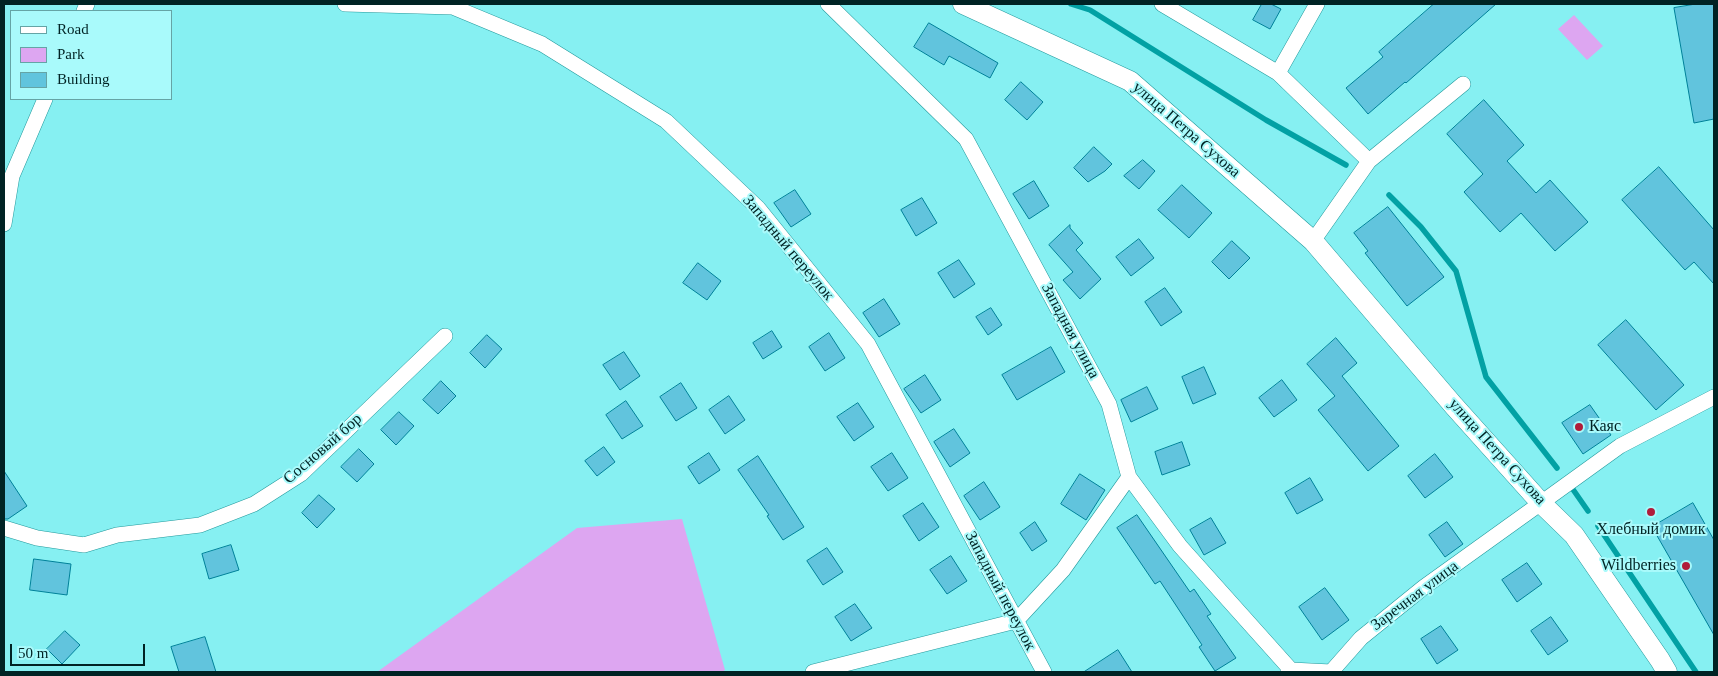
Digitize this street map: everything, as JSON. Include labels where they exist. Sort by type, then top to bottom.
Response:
[{"type":"street","name":"Западный переулок","points":[[345,4],[453,7],[542,44],[666,121],[758,208],[868,344],[1044,672]]},
{"type":"street","name":"Западная улица","points":[[828,4],[966,139],[1109,404],[1129,477],[1180,546],[1289,671]]},
{"type":"street","name":"улица Петра Сухова","points":[[964,4],[1130,81],[1313,241],[1454,406],[1574,535],[1667,672]]},
{"type":"street","points":[[1162,4],[1278,73],[1369,161]]},
{"type":"street","points":[[1278,73],[1317,4]]},
{"type":"street","points":[[1313,241],[1369,161],[1463,84]]},
{"type":"street","points":[[4,224],[8,175],[45,100]]},
{"type":"street","name":"Сосновый бор","points":[[4,528],[36,538],[84,544],[117,535],[200,525],[254,504],[301,474],[445,336]]},
{"type":"street","points":[[1542,502],[1620,446],[1714,397]]},
{"type":"street","points":[[813,672],[1016,621],[1063,570],[1129,477]]},
{"type":"street","name":"Заречная улица","points":[[1289,671],[1332,672],[1361,638],[1424,587],[1542,502]]},
{"type":"green space","points":[[1574,15],[1603,46],[1587,60],[1558,29]]},
{"type":"green space","points":[[682,519],[725,670],[722,672],[377,672],[577,528]]},
{"type":"building","points":[[1262,4],[1271,4],[1281,9],[1270,29],[1253,20]]},
{"type":"building","points":[[1434,4],[1496,4],[1368,114],[1346,88],[1383,57],[1379,52]]},
{"type":"building","points":[[1696,4],[1714,4],[1714,119],[1694,123],[1674,8]]},
{"type":"building","points":[[929,23],[998,63],[990,78],[949,56],[944,65],[914,47]]},
{"type":"building","points":[[1021,82],[1043,102],[1027,120],[1005,100]]},
{"type":"building","points":[[1484,100],[1524,145],[1507,161],[1536,193],[1550,180],[1588,222],[1555,251],[1521,213],[1500,232],[1464,192],[1483,174],[1447,134]]},
{"type":"building","points":[[1094,147],[1112,164],[1088,182],[1074,168]]},
{"type":"building","points":[[1143,160],[1155,171],[1139,189],[1124,176]]},
{"type":"building","points":[[1659,167],[1714,230],[1714,284],[1694,262],[1685,270],[1622,200]]},
{"type":"building","points":[[1034,181],[1049,206],[1029,219],[1013,194]]},
{"type":"building","points":[[1182,185],[1212,213],[1189,238],[1158,210]]},
{"type":"building","points":[[795,190],[811,214],[791,227],[774,203]]},
{"type":"building","points":[[922,198],[937,223],[916,236],[901,210]]},
{"type":"building","points":[[1388,207],[1444,277],[1407,306],[1365,253],[1368,251],[1354,233]]},
{"type":"building","points":[[1070,225],[1070,228],[1083,243],[1076,250],[1101,279],[1080,299],[1063,280],[1073,272],[1049,245]]},
{"type":"building","points":[[1139,239],[1154,258],[1131,276],[1116,257]]},
{"type":"building","points":[[1232,241],[1250,258],[1229,279],[1212,262]]},
{"type":"building","points":[[959,260],[975,284],[954,298],[938,273]]},
{"type":"building","points":[[698,263],[721,281],[707,300],[683,283]]},
{"type":"building","points":[[1165,288],[1182,312],[1161,326],[1145,302]]},
{"type":"building","points":[[884,299],[900,324],[879,337],[863,313]]},
{"type":"building","points":[[991,308],[1002,325],[988,335],[976,317]]},
{"type":"building","points":[[1626,320],[1684,385],[1656,410],[1598,345]]},
{"type":"building","points":[[772,331],[782,347],[763,359],[753,343]]},
{"type":"building","points":[[829,333],[845,358],[825,371],[809,347]]},
{"type":"building","points":[[487,335],[502,349],[485,368],[470,353]]},
{"type":"building","points":[[1336,338],[1357,363],[1342,376],[1399,446],[1368,471],[1318,410],[1335,396],[1307,364]]},
{"type":"building","points":[[1051,347],[1065,372],[1017,400],[1002,375]]},
{"type":"building","points":[[624,352],[640,376],[620,390],[603,365]]},
{"type":"building","points":[[1204,367],[1216,394],[1193,404],[1182,377]]},
{"type":"building","points":[[925,375],[941,400],[921,413],[904,389]]},
{"type":"building","points":[[1282,380],[1297,400],[1274,417],[1259,398]]},
{"type":"building","points":[[441,381],[456,396],[438,414],[423,400]]},
{"type":"building","points":[[681,383],[697,408],[676,421],[660,397]]},
{"type":"building","points":[[1147,387],[1158,409],[1131,422],[1121,400]]},
{"type":"building","points":[[729,396],[745,420],[725,434],[709,410]]},
{"type":"building","points":[[626,401],[643,426],[622,439],[606,415]]},
{"type":"building","points":[[858,403],[874,427],[854,441],[837,417]]},
{"type":"building","points":[[1590,405],[1611,435],[1583,454],[1562,423]]},
{"type":"building","points":[[399,412],[414,426],[396,445],[381,430]]},
{"type":"building","points":[[954,429],[970,453],[950,467],[934,442]]},
{"type":"building","points":[[1182,442],[1190,465],[1162,475],[1155,452]]},
{"type":"building","points":[[604,447],[615,462],[597,476],[585,461]]},
{"type":"building","points":[[359,449],[374,464],[357,482],[341,467]]},
{"type":"building","points":[[709,453],[720,470],[699,484],[688,467]]},
{"type":"building","points":[[892,453],[908,478],[888,491],[871,467]]},
{"type":"building","points":[[1435,454],[1453,477],[1425,498],[1408,476]]},
{"type":"building","points":[[758,456],[804,527],[783,540],[767,516],[769,515],[738,470]]},
{"type":"building","points":[[4,471],[27,506],[8,519],[4,519]]},
{"type":"building","points":[[1080,474],[1105,490],[1086,520],[1061,504]]},
{"type":"building","points":[[1310,478],[1323,500],[1297,514],[1285,493]]},
{"type":"building","points":[[984,482],[1000,507],[980,520],[964,496]]},
{"type":"building","points":[[319,495],[335,509],[317,528],[302,513]]},
{"type":"building","points":[[923,503],[939,527],[919,541],[903,516]]},
{"type":"building","points":[[1693,503],[1714,540],[1714,635],[1652,527]]},
{"type":"building","points":[[1137,515],[1190,592],[1194,589],[1211,614],[1207,616],[1236,658],[1215,671],[1199,647],[1202,645],[1160,581],[1155,584],[1117,528]]},
{"type":"building","points":[[1211,518],[1226,543],[1204,555],[1190,530]]},
{"type":"building","points":[[1035,522],[1047,541],[1032,551],[1020,533]]},
{"type":"building","points":[[1447,522],[1463,544],[1445,557],[1429,535]]},
{"type":"building","points":[[231,545],[239,570],[209,579],[202,554]]},
{"type":"building","points":[[827,548],[843,572],[823,585],[807,561]]},
{"type":"building","points":[[951,556],[967,581],[947,594],[930,570]]},
{"type":"building","points":[[34,559],[71,564],[67,595],[30,590]]},
{"type":"building","points":[[1527,563],[1542,584],[1517,602],[1502,580]]},
{"type":"building","points":[[1325,588],[1349,620],[1322,640],[1299,607]]},
{"type":"building","points":[[855,604],[872,628],[851,641],[835,617]]},
{"type":"building","points":[[1551,617],[1568,641],[1548,655],[1531,631]]},
{"type":"building","points":[[1441,626],[1458,650],[1437,664],[1421,639]]},
{"type":"building","points":[[65,631],[80,645],[62,664],[47,649]]},
{"type":"building","points":[[205,637],[216,672],[179,672],[171,647]]},
{"type":"building","points":[[1118,650],[1132,672],[1084,672]]},
{"type":"waterway","points":[[1071,4],[1090,10],[1266,120],[1346,165]]},
{"type":"waterway","points":[[1389,195],[1421,227],[1456,271],[1486,377],[1557,468]]},
{"type":"waterway","points":[[1572,488],[1588,511]]},
{"type":"waterway","points":[[1598,526],[1696,672]]},
{"type":"place","name":"Каяс","points":[[1579,427]]},
{"type":"place","name":"Хлебный домик","points":[[1651,512]]},
{"type":"place","name":"Wildberries","points":[[1686,566]]}]
